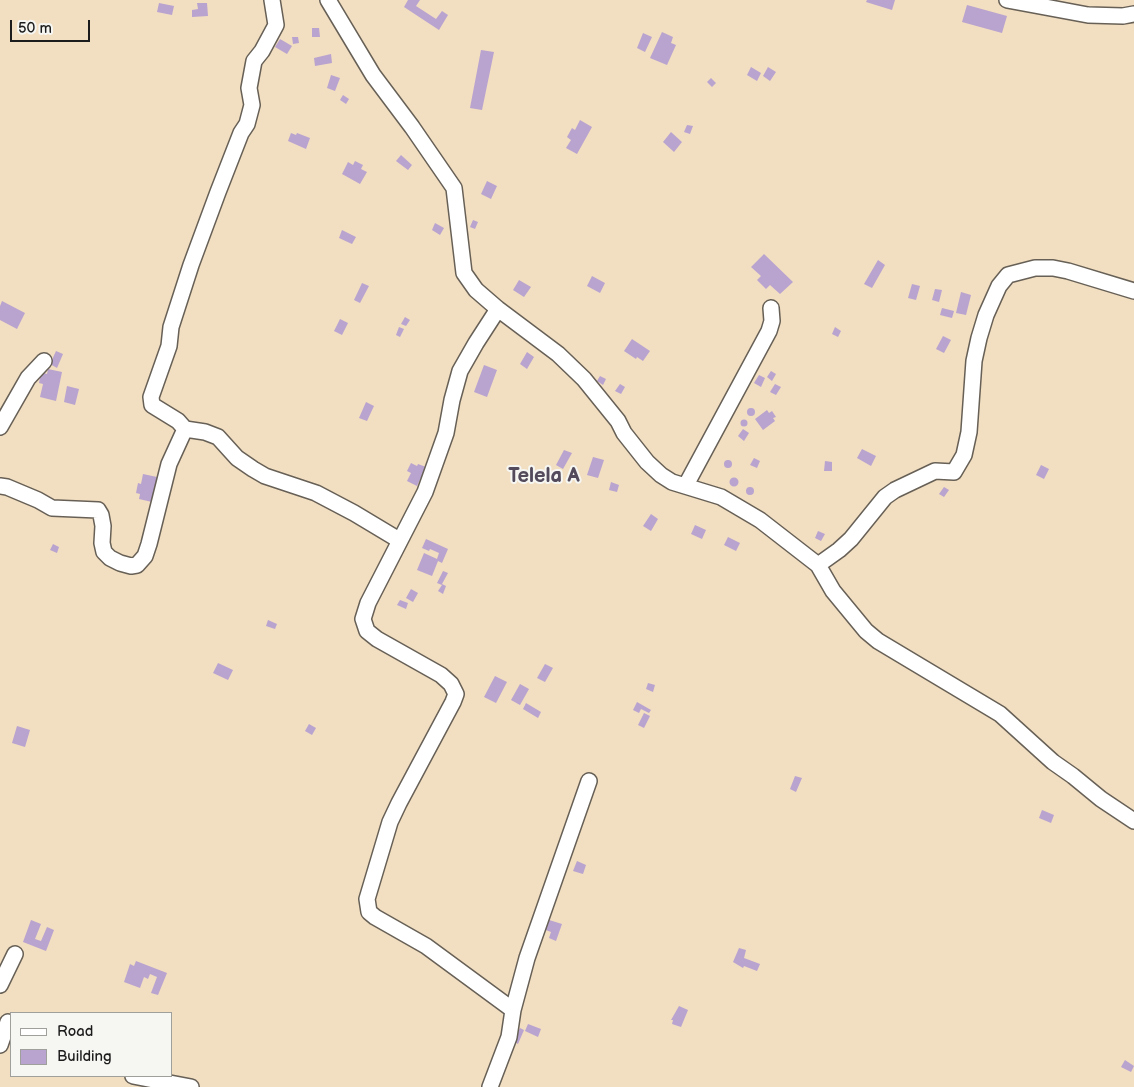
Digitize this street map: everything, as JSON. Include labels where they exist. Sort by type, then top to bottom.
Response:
[{"type":"street","points":[[272,0],[276,25],[262,51],[254,61],[249,88],[252,106],[247,124],[241,133],[190,265],[171,326],[169,346],[151,397],[152,405],[178,421],[185,428],[218,437],[237,458],[252,469],[265,476],[316,493],[399,540]]},
{"type":"street","points":[[328,0],[373,76],[412,127],[454,188],[464,273],[476,290],[558,354],[584,379],[618,421],[624,433],[647,462],[661,475],[672,482],[714,494],[745,511],[773,530],[818,565],[833,591],[866,631],[878,641],[1000,714],[1052,762],[1134,821]]},
{"type":"street","points":[[1006,0],[1088,15],[1123,16],[1134,14]]},
{"type":"street","points":[[818,565],[851,539],[885,497],[895,490],[935,472],[954,472],[964,454],[969,432],[974,361],[979,338],[986,315],[999,286],[1008,275],[1035,268],[1052,268],[1068,271],[1134,292]]},
{"type":"street","points":[[686,485],[769,331],[772,321],[771,308]]},
{"type":"street","points":[[498,309],[460,371],[446,433],[425,492],[368,603],[363,620],[366,631],[441,676],[451,684],[456,694],[390,822],[367,900],[367,906],[369,912],[375,917],[426,946],[512,1010]]},
{"type":"street","points":[[0,427],[28,378],[44,361]]},
{"type":"street","points":[[0,486],[38,500],[52,508],[98,510],[101,514],[103,526],[102,543],[104,552],[110,558],[120,563],[132,566],[137,565],[145,556],[150,544],[169,464],[185,428]]},
{"type":"street","points":[[490,1087],[508,1037],[512,1010],[539,921],[589,781]]},
{"type":"street","points":[[0,985],[15,954]]},
{"type":"street","points":[[0,1045],[7,1021]]},
{"type":"street","points":[[138,1077],[191,1087]]},
{"type":"building","points":[[408,0],[420,0],[416,6],[436,19],[442,11],[448,15],[439,30],[404,7]]},
{"type":"building","points":[[867,0],[895,0],[892,10],[866,2]]},
{"type":"building","points":[[159,3],[174,6],[172,15],[157,12]]},
{"type":"building","points":[[197,3],[207,3],[208,16],[192,17],[192,10],[198,9]]},
{"type":"building","points":[[967,5],[1007,16],[1002,33],[962,22]]},
{"type":"building","points":[[312,28],[319,28],[320,37],[312,37]]},
{"type":"building","points":[[662,32],[673,37],[671,43],[676,45],[667,65],[650,58]]},
{"type":"building","points":[[643,33],[652,37],[645,52],[637,48]]},
{"type":"building","points":[[292,37],[298,37],[299,43],[293,44]]},
{"type":"building","points":[[280,39],[292,46],[287,54],[275,47]]},
{"type":"building","points":[[481,50],[494,52],[482,110],[470,108]]},
{"type":"building","points":[[331,54],[332,63],[315,66],[314,58]]},
{"type":"building","points":[[751,67],[761,73],[757,81],[747,75]]},
{"type":"building","points":[[768,67],[776,72],[770,81],[763,76]]},
{"type":"building","points":[[331,75],[340,78],[335,91],[327,88]]},
{"type":"building","points":[[711,78],[716,83],[712,87],[707,82]]},
{"type":"building","points":[[343,95],[349,99],[346,104],[340,100]]},
{"type":"building","points":[[580,120],[592,127],[577,154],[566,148],[571,140],[567,137],[572,128],[575,130]]},
{"type":"building","points":[[687,125],[693,126],[690,134],[684,132]]},
{"type":"building","points":[[671,132],[682,142],[674,152],[663,142]]},
{"type":"building","points":[[291,133],[296,135],[297,133],[310,138],[306,149],[288,141]]},
{"type":"building","points":[[401,155],[412,165],[408,170],[396,161]]},
{"type":"building","points":[[355,161],[363,165],[361,169],[367,172],[360,184],[342,174],[348,162],[353,165]]},
{"type":"building","points":[[487,181],[497,186],[491,199],[481,194]]},
{"type":"building","points":[[473,220],[478,222],[475,229],[470,227]]},
{"type":"building","points":[[435,223],[444,228],[440,235],[432,230]]},
{"type":"building","points":[[342,230],[356,237],[352,244],[339,238]]},
{"type":"building","points":[[764,254],[793,282],[780,294],[770,285],[766,289],[757,280],[761,276],[751,267]]},
{"type":"building","points":[[878,260],[885,265],[872,288],[864,284]]},
{"type":"building","points":[[592,276],[605,283],[600,293],[587,286]]},
{"type":"building","points":[[519,280],[531,287],[524,297],[513,290]]},
{"type":"building","points":[[362,283],[369,286],[360,303],[354,300]]},
{"type":"building","points":[[912,284],[920,286],[916,300],[908,298]]},
{"type":"building","points":[[935,289],[942,290],[939,302],[932,300]]},
{"type":"building","points":[[961,292],[971,295],[966,315],[956,313]]},
{"type":"building","points":[[2,301],[25,313],[17,329],[0,320]]},
{"type":"building","points":[[942,308],[954,311],[952,318],[940,315]]},
{"type":"building","points":[[405,317],[410,320],[406,326],[401,324]]},
{"type":"building","points":[[340,319],[348,323],[342,335],[334,331]]},
{"type":"building","points":[[399,327],[404,329],[400,337],[396,335]]},
{"type":"building","points":[[835,327],[841,331],[838,337],[832,334]]},
{"type":"building","points":[[943,336],[951,340],[944,353],[936,349]]},
{"type":"building","points":[[632,339],[650,351],[643,361],[624,351]]},
{"type":"building","points":[[56,351],[63,354],[57,368],[50,364]]},
{"type":"building","points":[[527,352],[534,357],[527,369],[520,364]]},
{"type":"building","points":[[484,365],[497,370],[487,397],[474,392]]},
{"type":"building","points":[[48,369],[62,372],[56,401],[40,397],[43,384],[39,383],[41,372],[47,374]]},
{"type":"building","points":[[771,371],[776,374],[772,381],[767,377]]},
{"type":"building","points":[[759,375],[765,378],[761,387],[754,383]]},
{"type":"building","points":[[600,376],[606,379],[603,385],[597,381]]},
{"type":"building","points":[[620,384],[625,387],[621,394],[615,391]]},
{"type":"building","points":[[775,384],[781,387],[776,395],[770,392]]},
{"type":"building","points":[[67,386],[79,389],[75,405],[64,402]]},
{"type":"building","points":[[366,402],[374,406],[367,421],[359,418]]},
{"type":"building","points":[[751,408],[755,412],[751,416],[747,412]]},
{"type":"building","points":[[767,410],[769,413],[772,411],[776,417],[773,418],[775,421],[763,430],[755,419]]},
{"type":"building","points":[[744,419],[748,423],[744,427],[740,423]]},
{"type":"building","points":[[743,429],[749,433],[744,441],[738,436]]},
{"type":"building","points":[[862,449],[876,456],[871,466],[857,458]]},
{"type":"building","points":[[564,450],[572,453],[563,469],[556,465]]},
{"type":"building","points":[[593,457],[604,460],[598,478],[587,475]]},
{"type":"building","points":[[754,458],[760,461],[757,468],[750,465]]},
{"type":"building","points":[[728,460],[732,464],[728,468],[724,464]]},
{"type":"building","points":[[825,461],[832,462],[832,471],[824,471]]},
{"type":"building","points":[[411,463],[426,467],[417,486],[407,481],[411,473],[407,471]]},
{"type":"building","points":[[1041,465],[1049,469],[1044,479],[1036,475]]},
{"type":"building","points":[[143,474],[157,477],[152,502],[139,499],[140,494],[136,493],[138,483],[141,484]]},
{"type":"building","points":[[734,477],[739,482],[734,487],[729,482]]},
{"type":"building","points":[[611,482],[619,485],[617,492],[609,490]]},
{"type":"building","points":[[750,487],[754,491],[750,495],[746,491]]},
{"type":"building","points":[[944,487],[949,490],[944,497],[939,494]]},
{"type":"building","points":[[651,514],[658,519],[651,531],[643,526]]},
{"type":"building","points":[[695,525],[706,530],[702,539],[691,534]]},
{"type":"building","points":[[818,531],[825,534],[821,541],[815,538]]},
{"type":"building","points":[[728,537],[740,543],[736,551],[724,545]]},
{"type":"building","points":[[426,539],[448,549],[442,563],[438,561],[432,576],[417,570],[424,553],[437,559],[439,553],[422,548]]},
{"type":"building","points":[[53,544],[59,547],[57,553],[50,550]]},
{"type":"building","points":[[443,571],[448,573],[442,584],[446,586],[443,594],[438,591],[442,585],[437,583]]},
{"type":"building","points":[[411,589],[418,593],[413,602],[406,598]]},
{"type":"building","points":[[400,600],[408,603],[406,609],[397,605]]},
{"type":"building","points":[[268,620],[277,624],[275,629],[266,626]]},
{"type":"building","points":[[218,663],[233,670],[228,680],[213,673]]},
{"type":"building","points":[[545,664],[553,668],[545,682],[537,678]]},
{"type":"building","points":[[495,676],[507,682],[496,703],[484,697]]},
{"type":"building","points":[[648,683],[655,685],[653,692],[646,689]]},
{"type":"building","points":[[520,684],[529,689],[520,705],[511,700]]},
{"type":"building","points":[[637,702],[651,710],[649,713],[641,709],[639,713],[633,710]]},
{"type":"building","points":[[526,703],[541,712],[538,718],[523,709]]},
{"type":"building","points":[[644,713],[650,716],[644,728],[638,725]]},
{"type":"building","points":[[309,724],[316,728],[312,735],[305,731]]},
{"type":"building","points":[[17,726],[30,730],[25,747],[12,743]]},
{"type":"building","points":[[795,776],[802,778],[796,792],[790,789]]},
{"type":"building","points":[[1042,810],[1054,815],[1051,823],[1039,818]]},
{"type":"building","points":[[577,861],[586,865],[583,874],[573,871]]},
{"type":"building","points":[[546,919],[562,924],[556,941],[549,938],[551,932],[543,929]]},
{"type":"building","points":[[31,920],[41,924],[35,939],[41,941],[47,927],[54,930],[46,951],[23,942]]},
{"type":"building","points":[[739,948],[746,950],[744,958],[760,964],[757,971],[744,966],[743,968],[733,962]]},
{"type":"building","points":[[136,961],[167,973],[158,995],[151,993],[157,977],[150,974],[148,979],[144,977],[140,988],[124,982],[130,964],[134,966]]},
{"type":"building","points":[[679,1006],[688,1010],[681,1027],[672,1024],[673,1020],[671,1020]]},
{"type":"building","points":[[528,1024],[541,1029],[538,1037],[525,1031]]},
{"type":"building","points":[[520,1028],[524,1030],[518,1044],[513,1041]]},
{"type":"building","points":[[1125,1060],[1134,1066],[1131,1072],[1121,1067]]},
{"type":"district","name":"Telela A","points":[[544,477]]}]
